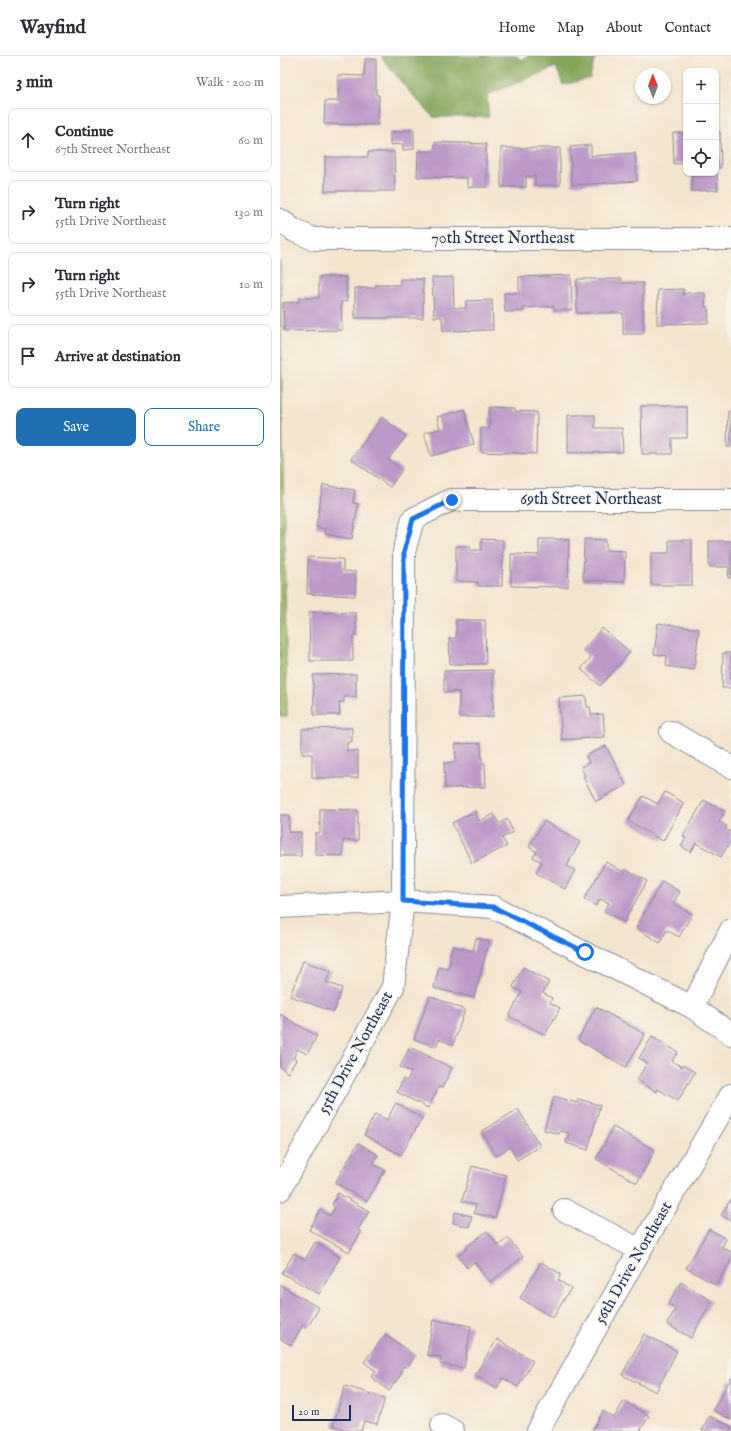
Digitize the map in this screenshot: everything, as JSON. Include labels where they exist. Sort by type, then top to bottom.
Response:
[{"type":"street","name":"70th Street Northeast","points":[[280,220],[295,231],[314,239],[731,239]]},
{"type":"street","name":"69th Street Northeast","points":[[452,500],[731,500]]},
{"type":"street","name":"55th Drive Northeast","points":[[280,1190],[393,987],[403,901],[404,552],[413,519],[452,500]]},
{"type":"street","points":[[671,732],[731,767]]},
{"type":"street","points":[[280,908],[403,901],[493,907],[692,1007],[731,1034]]},
{"type":"street","points":[[692,1007],[731,930]]},
{"type":"street","name":"56th Drive Northeast","points":[[538,1431],[640,1250],[731,1095]]},
{"type":"street","points":[[564,1210],[640,1250]]},
{"type":"green space","points":[[382,56],[516,56],[522,60],[528,56],[601,56],[595,57],[590,78],[563,85],[556,67],[487,95],[489,117],[433,117],[407,89]]},
{"type":"green space","points":[[280,260],[287,716],[280,716]]},
{"type":"building","points":[[365,59],[376,59],[376,95],[379,95],[378,125],[324,124],[325,101],[338,101],[338,75],[364,76]]},
{"type":"building","points":[[403,130],[414,130],[414,149],[403,150],[403,144],[390,145],[390,132],[403,132]]},
{"type":"building","points":[[719,132],[720,132],[721,168],[719,168]]},
{"type":"building","points":[[673,133],[683,133],[683,163],[674,164]]},
{"type":"building","points":[[435,142],[486,144],[487,187],[467,187],[467,178],[417,177],[418,151],[434,151]]},
{"type":"building","points":[[591,145],[591,156],[635,153],[637,181],[572,185],[570,147]]},
{"type":"building","points":[[501,148],[560,148],[560,185],[535,185],[535,176],[526,176],[526,187],[501,187]]},
{"type":"building","points":[[368,152],[394,152],[395,191],[325,191],[325,157],[368,157]]},
{"type":"building","points":[[692,176],[717,176],[718,190],[692,191]]},
{"type":"building","points":[[571,275],[572,310],[554,310],[554,306],[524,308],[524,311],[505,312],[504,293],[519,293],[519,277]]},
{"type":"building","points":[[319,277],[346,277],[347,301],[341,302],[342,330],[284,331],[283,303],[299,302],[299,298],[319,298]]},
{"type":"building","points":[[453,277],[454,308],[466,308],[466,301],[492,300],[493,330],[443,331],[442,317],[434,317],[432,278]]},
{"type":"building","points":[[400,279],[423,279],[423,318],[355,318],[355,288],[375,288],[375,285],[400,285]]},
{"type":"building","points":[[577,279],[621,279],[621,283],[643,283],[643,334],[623,334],[623,313],[577,313]]},
{"type":"building","points":[[683,289],[683,295],[687,293],[705,293],[705,307],[708,307],[709,323],[657,324],[658,290]]},
{"type":"building","points":[[641,406],[687,406],[687,438],[672,438],[672,454],[642,454]]},
{"type":"building","points":[[490,407],[515,408],[515,411],[537,412],[536,454],[481,452],[481,428],[489,429]]},
{"type":"building","points":[[464,409],[474,444],[431,456],[424,433],[440,429],[437,417]]},
{"type":"building","points":[[728,411],[731,411],[731,447],[727,447]]},
{"type":"building","points":[[568,415],[595,415],[595,428],[622,428],[623,452],[568,453]]},
{"type":"building","points":[[382,417],[406,436],[388,460],[402,470],[390,487],[351,459]]},
{"type":"building","points":[[323,485],[355,490],[353,503],[358,504],[352,539],[325,534],[326,529],[316,527]]},
{"type":"building","points":[[481,539],[503,540],[502,586],[478,586],[478,582],[456,581],[456,546],[470,546],[470,550],[481,550]]},
{"type":"building","points":[[539,539],[569,539],[568,587],[511,586],[511,554],[539,555]]},
{"type":"building","points":[[584,539],[606,540],[606,550],[625,551],[624,582],[583,580]]},
{"type":"building","points":[[669,540],[692,540],[692,585],[651,585],[651,553],[669,553]]},
{"type":"building","points":[[709,541],[731,541],[731,578],[728,578],[729,567],[709,567]]},
{"type":"building","points":[[308,557],[343,559],[343,571],[356,572],[355,596],[307,594]]},
{"type":"building","points":[[309,612],[356,613],[356,636],[353,636],[353,661],[310,661]]},
{"type":"building","points":[[456,620],[485,620],[486,664],[450,664],[449,638],[456,638]]},
{"type":"building","points":[[658,623],[699,629],[694,670],[666,666],[667,656],[654,654]]},
{"type":"building","points":[[602,628],[630,652],[600,686],[581,669],[591,657],[583,650]]},
{"type":"building","points":[[723,653],[731,653],[731,688],[722,688]]},
{"type":"building","points":[[493,670],[493,717],[459,717],[459,692],[444,692],[444,671]]},
{"type":"building","points":[[356,674],[356,697],[344,697],[344,702],[339,702],[340,715],[314,715],[313,675]]},
{"type":"building","points":[[586,696],[587,707],[590,707],[591,715],[603,714],[605,737],[562,740],[559,698]]},
{"type":"building","points":[[352,728],[352,742],[347,742],[347,751],[358,751],[358,778],[312,778],[312,754],[302,754],[302,729]]},
{"type":"building","points":[[481,743],[482,763],[485,763],[486,787],[445,788],[444,763],[456,762],[455,744]]},
{"type":"building","points":[[606,746],[626,785],[596,801],[583,777],[585,776],[581,767],[589,763],[586,756]]},
{"type":"building","points":[[665,792],[684,803],[663,841],[628,821],[643,796],[658,804]]},
{"type":"building","points":[[704,800],[725,812],[719,822],[727,826],[725,829],[731,832],[731,840],[721,857],[696,843],[691,852],[681,846],[686,838],[683,836]]},
{"type":"building","points":[[320,809],[358,810],[358,841],[343,840],[343,856],[315,855],[315,833],[320,833]]},
{"type":"building","points":[[475,811],[479,821],[494,814],[499,824],[507,819],[513,832],[502,838],[507,846],[472,863],[452,823]]},
{"type":"building","points":[[280,815],[289,815],[289,832],[301,832],[301,856],[280,856]]},
{"type":"building","points":[[544,821],[580,842],[567,866],[575,870],[565,889],[536,873],[542,862],[533,857],[537,852],[529,847]]},
{"type":"building","points":[[606,862],[624,872],[625,869],[647,881],[624,922],[604,911],[609,903],[600,899],[596,906],[584,899]]},
{"type":"building","points":[[662,881],[680,892],[673,903],[692,914],[679,937],[667,930],[660,943],[636,928]]},
{"type":"building","points":[[476,938],[489,941],[474,998],[434,988],[439,967],[448,969],[451,959],[449,959],[452,946],[473,951]]},
{"type":"building","points":[[303,961],[331,971],[326,982],[342,988],[334,1012],[290,996]]},
{"type":"building","points":[[523,967],[549,982],[543,993],[552,998],[550,1003],[560,1008],[545,1035],[509,1016],[522,992],[513,987]]},
{"type":"building","points":[[430,996],[465,1010],[453,1045],[439,1039],[436,1047],[414,1039]]},
{"type":"building","points":[[596,1007],[645,1034],[626,1067],[578,1040]]},
{"type":"building","points":[[280,1014],[317,1036],[307,1054],[298,1049],[293,1058],[296,1060],[288,1073],[280,1067]]},
{"type":"building","points":[[652,1037],[678,1052],[672,1061],[695,1072],[678,1101],[658,1089],[657,1092],[637,1080],[647,1063],[639,1058]]},
{"type":"building","points":[[410,1047],[452,1068],[442,1088],[439,1087],[428,1108],[397,1092],[403,1079],[407,1081],[411,1072],[400,1067]]},
{"type":"building","points":[[554,1096],[577,1103],[578,1099],[600,1105],[588,1150],[566,1143],[569,1133],[560,1131],[559,1134],[544,1130]]},
{"type":"building","points":[[396,1103],[422,1118],[401,1155],[364,1135],[375,1114],[387,1120]]},
{"type":"building","points":[[518,1109],[540,1146],[517,1160],[510,1147],[496,1156],[481,1132]]},
{"type":"building","points":[[613,1127],[655,1150],[637,1183],[596,1159]]},
{"type":"building","points":[[358,1143],[378,1155],[373,1164],[385,1170],[367,1201],[335,1183]]},
{"type":"building","points":[[472,1166],[506,1175],[495,1218],[474,1213],[476,1205],[462,1201]]},
{"type":"building","points":[[338,1193],[369,1211],[358,1230],[361,1232],[349,1252],[309,1230],[320,1210],[330,1216],[335,1207],[332,1205]]},
{"type":"building","points":[[731,1199],[731,1221],[721,1215]]},
{"type":"building","points":[[455,1212],[472,1216],[469,1227],[453,1223]]},
{"type":"building","points":[[709,1229],[726,1239],[722,1247],[731,1252],[731,1261],[716,1285],[686,1268]]},
{"type":"building","points":[[487,1231],[498,1246],[508,1238],[523,1257],[490,1282],[474,1262],[467,1268],[458,1255]]},
{"type":"building","points":[[315,1242],[340,1257],[319,1294],[282,1273],[294,1253],[305,1260]]},
{"type":"building","points":[[541,1262],[561,1274],[558,1280],[571,1288],[553,1318],[520,1298]]},
{"type":"building","points":[[681,1282],[712,1301],[691,1338],[667,1324],[676,1308],[668,1304]]},
{"type":"building","points":[[280,1285],[319,1308],[307,1328],[303,1325],[291,1345],[280,1339]]},
{"type":"building","points":[[433,1320],[471,1326],[464,1368],[440,1364],[441,1357],[427,1355]]},
{"type":"building","points":[[386,1334],[415,1356],[406,1368],[404,1366],[400,1371],[402,1373],[389,1391],[371,1377],[376,1371],[364,1362]]},
{"type":"building","points":[[644,1334],[677,1351],[656,1392],[622,1375]]},
{"type":"building","points":[[497,1339],[533,1361],[518,1387],[503,1378],[497,1388],[475,1375]]},
{"type":"building","points":[[731,1378],[731,1420],[713,1410]]},
{"type":"building","points":[[345,1386],[385,1398],[377,1424],[364,1421],[361,1431],[351,1431],[333,1426]]},
{"type":"building","points":[[624,1401],[649,1416],[640,1431],[592,1431],[603,1411],[614,1418]]},
{"type":"building","points":[[709,1416],[731,1426],[731,1431],[702,1431]]},
{"type":"route","points":[[452,500],[413,519],[404,552],[403,901],[493,907],[585,952]]}]
